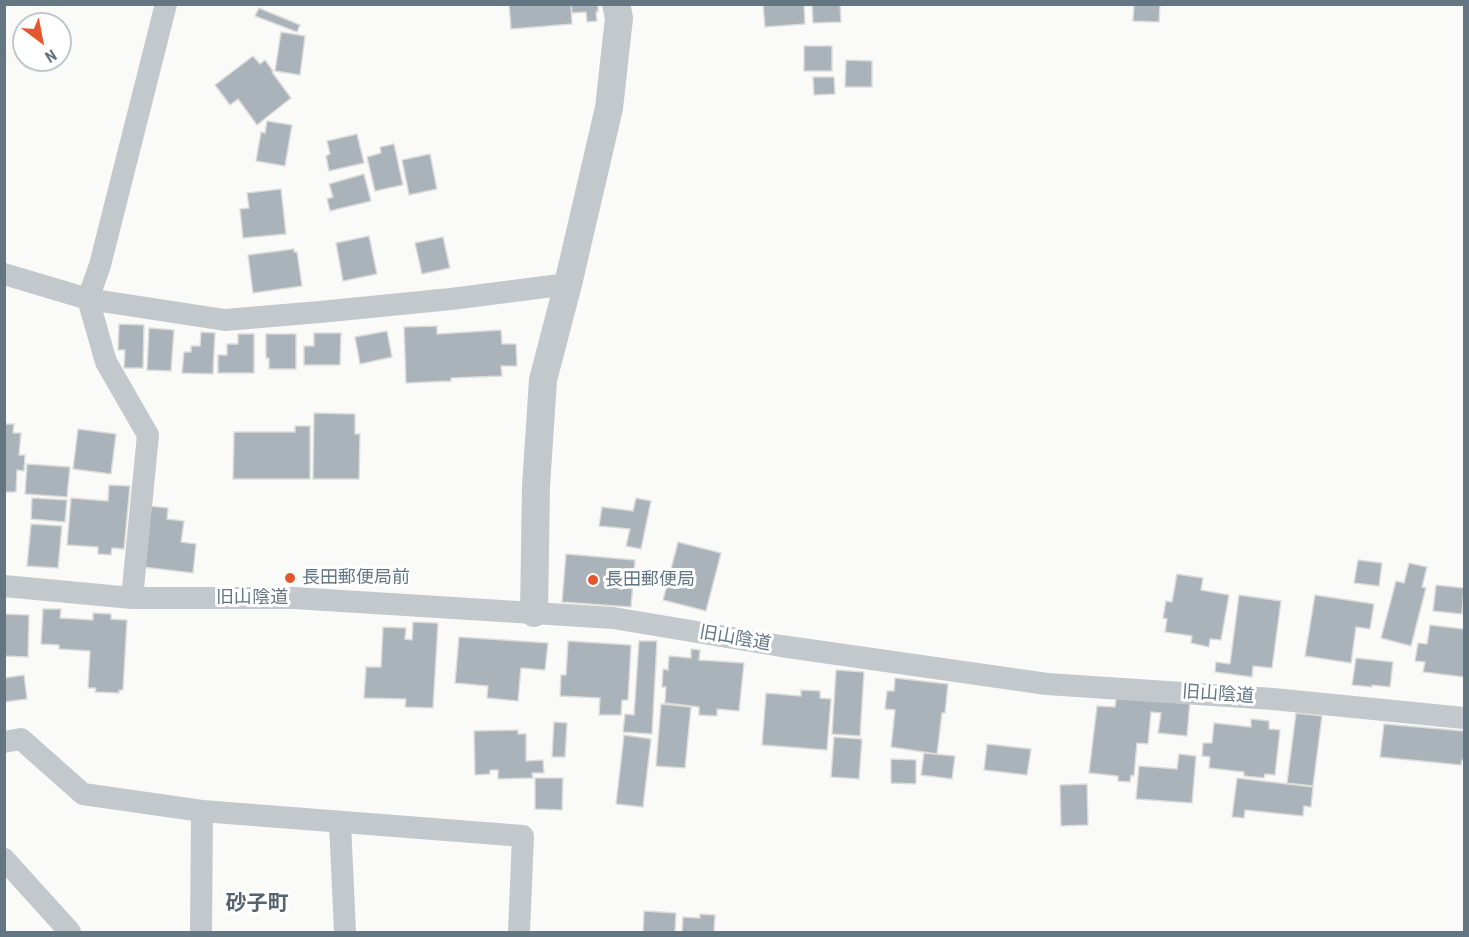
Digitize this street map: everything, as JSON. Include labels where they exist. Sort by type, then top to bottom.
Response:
[{"type":"street","points":[[132,598],[148,435],[106,362],[88,299],[100,265],[166,4]]},
{"type":"street","points":[[534,613],[536,486],[543,380],[609,108],[619,18],[616,4]]},
{"type":"street","points":[[4,274],[88,299],[225,320],[320,312],[568,284]]},
{"type":"street","name":"旧山陰道","points":[[4,586],[132,598],[294,598],[613,618],[781,646],[1047,684],[1273,699],[1464,718]]},
{"type":"street","points":[[4,742],[21,739],[83,794],[202,811],[523,836],[519,933]]},
{"type":"street","points":[[201,933],[202,811]]},
{"type":"street","points":[[340,822],[345,933]]},
{"type":"street","points":[[4,859],[70,933]]},
{"type":"building","points":[[509,4],[571,4],[572,24],[511,29]]},
{"type":"building","points":[[571,4],[598,4],[597,21],[587,22],[586,12],[572,13]]},
{"type":"building","points":[[763,4],[804,4],[805,24],[765,27]]},
{"type":"building","points":[[812,4],[840,4],[841,22],[813,23]]},
{"type":"building","points":[[1134,4],[1160,4],[1159,22],[1133,21]]},
{"type":"building","points":[[259,8],[300,25],[297,32],[255,16]]},
{"type":"building","points":[[281,32],[305,36],[300,75],[275,71]]},
{"type":"building","points":[[804,46],[832,46],[832,71],[804,71]]},
{"type":"building","points":[[253,56],[260,64],[265,60],[291,98],[257,125],[238,99],[230,105],[215,85]]},
{"type":"building","points":[[846,60],[872,61],[872,87],[845,87]]},
{"type":"building","points":[[813,77],[834,77],[835,94],[814,95]]},
{"type":"building","points":[[267,121],[292,125],[285,166],[256,161],[261,132],[265,133]]},
{"type":"building","points":[[357,134],[364,163],[329,171],[326,156],[330,154],[327,141]]},
{"type":"building","points":[[394,144],[403,185],[375,191],[367,157],[381,153],[380,147]]},
{"type":"building","points":[[430,154],[437,189],[409,195],[402,160]]},
{"type":"building","points":[[364,174],[371,201],[330,211],[327,199],[333,197],[329,184]]},
{"type":"building","points":[[281,189],[286,234],[243,238],[240,209],[249,208],[247,193]]},
{"type":"building","points":[[369,236],[377,274],[343,281],[336,243]]},
{"type":"building","points":[[443,237],[450,268],[422,274],[415,243]]},
{"type":"building","points":[[294,249],[294,252],[297,252],[302,286],[253,293],[248,255]]},
{"type":"building","points":[[119,324],[144,325],[143,368],[124,368],[125,350],[118,350]]},
{"type":"building","points":[[437,326],[437,334],[501,330],[502,344],[516,344],[517,366],[501,366],[502,376],[406,383],[404,327]]},
{"type":"building","points":[[149,328],[174,330],[171,371],[147,370]]},
{"type":"building","points":[[387,331],[392,357],[360,364],[355,337]]},
{"type":"building","points":[[201,332],[215,333],[213,374],[182,373],[184,352],[191,352],[191,346],[200,346]]},
{"type":"building","points":[[314,333],[341,333],[340,365],[304,365],[304,346],[314,346]]},
{"type":"building","points":[[238,334],[254,334],[254,373],[218,373],[218,355],[227,355],[227,344],[238,344]]},
{"type":"building","points":[[266,334],[296,334],[296,369],[269,369],[269,358],[266,358]]},
{"type":"building","points":[[314,413],[355,414],[355,434],[360,434],[359,479],[313,479]]},
{"type":"building","points":[[4,424],[14,424],[13,433],[21,433],[19,455],[25,455],[24,471],[17,470],[16,492],[5,492],[5,498]]},
{"type":"building","points":[[295,426],[310,426],[310,479],[233,479],[234,432],[295,432]]},
{"type":"building","points":[[78,429],[116,434],[111,474],[73,469]]},
{"type":"building","points":[[27,464],[70,467],[67,497],[25,494]]},
{"type":"building","points":[[109,485],[130,486],[124,549],[112,548],[111,555],[98,554],[98,547],[67,545],[71,498],[108,501]]},
{"type":"building","points":[[32,498],[67,500],[65,522],[31,519]]},
{"type":"building","points":[[636,498],[651,501],[641,549],[626,546],[630,529],[599,526],[602,507],[633,511]]},
{"type":"building","points":[[150,506],[168,508],[167,519],[184,521],[181,542],[196,544],[193,573],[143,567]]},
{"type":"building","points":[[31,524],[62,526],[58,568],[27,566]]},
{"type":"building","points":[[678,542],[721,553],[706,611],[663,600]]},
{"type":"building","points":[[566,554],[635,560],[631,607],[562,602]]},
{"type":"building","points":[[1358,560],[1382,563],[1379,586],[1354,583]]},
{"type":"building","points":[[1409,563],[1427,567],[1422,587],[1426,588],[1411,646],[1381,638],[1396,581],[1404,583]]},
{"type":"building","points":[[1177,574],[1203,578],[1201,590],[1229,595],[1221,640],[1210,639],[1209,647],[1191,643],[1192,636],[1165,632],[1167,619],[1163,618],[1166,601],[1172,602]]},
{"type":"building","points":[[1436,585],[1464,588],[1462,614],[1433,611]]},
{"type":"building","points":[[1239,595],[1281,601],[1272,668],[1253,666],[1252,677],[1215,672],[1216,662],[1230,664]]},
{"type":"building","points":[[1315,595],[1374,604],[1370,629],[1356,627],[1351,663],[1305,656]]},
{"type":"building","points":[[43,609],[61,609],[60,618],[93,620],[93,613],[111,614],[111,619],[127,620],[123,690],[119,690],[119,693],[95,692],[96,688],[88,688],[90,651],[59,649],[59,645],[41,644]]},
{"type":"building","points":[[4,614],[29,615],[28,657],[4,656]]},
{"type":"building","points":[[413,622],[438,623],[433,708],[405,707],[406,699],[364,698],[366,667],[381,667],[383,627],[406,628],[405,639],[412,640]]},
{"type":"building","points":[[1430,625],[1464,629],[1464,677],[1423,672],[1425,662],[1415,661],[1418,643],[1427,644]]},
{"type":"building","points":[[459,637],[548,643],[545,670],[521,668],[518,701],[487,698],[488,686],[455,683]]},
{"type":"building","points":[[568,641],[631,645],[628,700],[622,700],[621,715],[599,715],[600,698],[560,696],[561,675],[566,675]]},
{"type":"building","points":[[639,641],[657,641],[652,734],[623,732],[625,714],[634,715]]},
{"type":"building","points":[[691,649],[700,650],[699,660],[744,663],[739,711],[717,709],[717,716],[699,715],[699,707],[665,703],[666,687],[662,687],[663,669],[668,670],[669,656],[691,658]]},
{"type":"building","points":[[1356,658],[1393,662],[1390,687],[1352,685]]},
{"type":"building","points":[[836,670],[864,672],[860,736],[832,734]]},
{"type":"building","points":[[24,675],[27,699],[4,702],[4,678]]},
{"type":"building","points":[[895,678],[948,684],[937,754],[891,747],[895,710],[885,709],[887,691],[894,691]]},
{"type":"building","points":[[801,690],[820,691],[820,698],[831,699],[827,750],[762,745],[766,693],[801,696]]},
{"type":"building","points":[[1117,693],[1190,701],[1187,736],[1158,733],[1161,713],[1151,712],[1148,744],[1137,743],[1134,776],[1131,775],[1130,782],[1118,781],[1118,776],[1089,773],[1097,706],[1115,707]]},
{"type":"building","points":[[661,704],[691,707],[685,768],[656,766]]},
{"type":"building","points":[[1296,713],[1322,716],[1313,786],[1287,783]]},
{"type":"building","points":[[1251,719],[1269,721],[1269,729],[1280,730],[1275,775],[1265,774],[1264,778],[1244,776],[1244,772],[1209,768],[1210,757],[1202,756],[1203,743],[1212,743],[1214,723],[1251,727]]},
{"type":"building","points":[[554,722],[567,723],[565,757],[552,757]]},
{"type":"building","points":[[1384,724],[1464,731],[1464,760],[1461,765],[1380,757]]},
{"type":"building","points":[[518,730],[518,734],[526,734],[526,761],[543,760],[544,773],[532,773],[533,778],[498,779],[498,770],[490,770],[490,774],[475,775],[474,731]]},
{"type":"building","points":[[624,735],[651,739],[643,807],[616,804]]},
{"type":"building","points":[[834,737],[862,739],[859,779],[831,777]]},
{"type":"building","points":[[987,744],[1031,749],[1027,775],[984,770]]},
{"type":"building","points":[[924,753],[955,756],[952,779],[921,775]]},
{"type":"building","points":[[1179,754],[1196,756],[1192,803],[1136,799],[1139,766],[1177,769]]},
{"type":"building","points":[[891,759],[916,760],[916,784],[891,783]]},
{"type":"building","points":[[535,778],[563,778],[562,810],[535,809]]},
{"type":"building","points":[[1237,778],[1313,787],[1311,807],[1304,806],[1303,816],[1245,810],[1244,818],[1232,817]]},
{"type":"building","points":[[1087,784],[1088,825],[1061,826],[1060,785]]},
{"type":"building","points":[[644,911],[676,913],[675,932],[643,932]]},
{"type":"building","points":[[700,914],[715,915],[714,932],[682,932],[683,917],[700,918]]},
{"type":"place","name":"長田郵便局前","points":[[290,578]]},
{"type":"place","name":"長田郵便局","points":[[593,580]]},
{"type":"district","name":"砂子町","points":[[257,905]]}]
